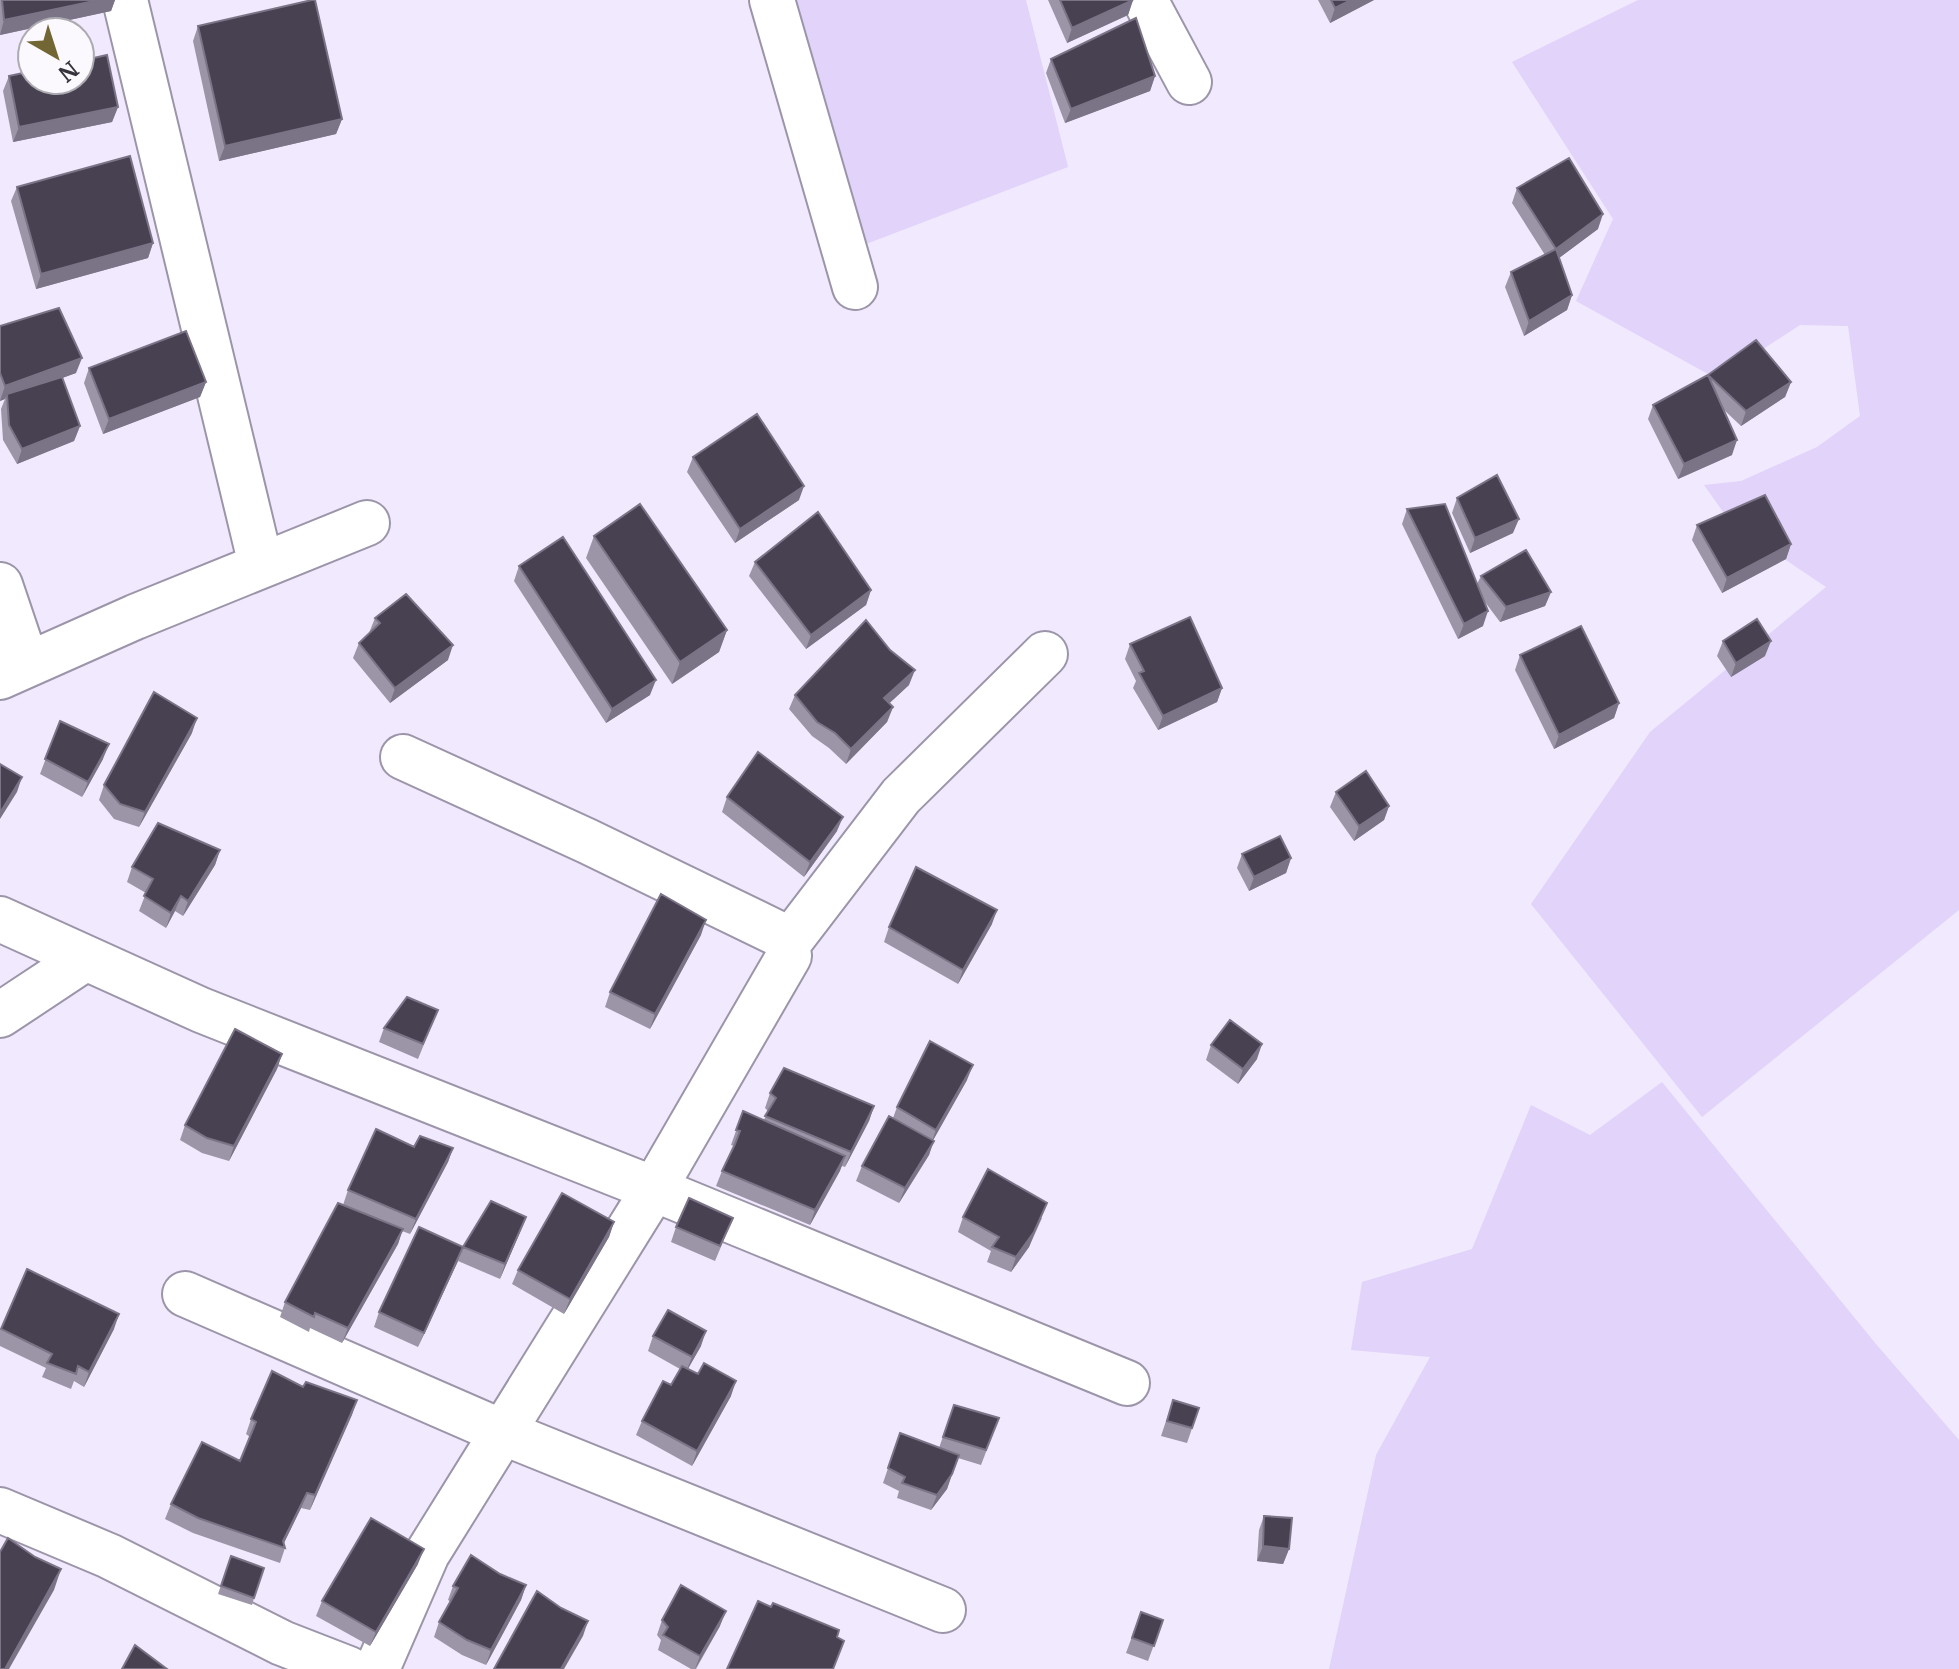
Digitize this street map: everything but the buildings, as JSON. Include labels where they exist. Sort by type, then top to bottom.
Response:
[{"type":"street","points":[[125,0],[261,565]]},
{"type":"street","points":[[772,0],[855,287]]},
{"type":"street","points":[[1145,0],[1189,82]]},
{"type":"street","points":[[0,585],[14,671],[367,523]]},
{"type":"street","points":[[787,945],[901,796],[1045,654]]},
{"type":"street","points":[[377,1669],[427,1554],[654,1189],[789,956],[781,935],[403,757]]},
{"type":"street","points":[[0,919],[201,1010],[654,1189],[1127,1383]]},
{"type":"street","points":[[0,1015],[86,958]]},
{"type":"street","points":[[185,1294],[502,1432],[943,1610]]},
{"type":"street","points":[[0,1510],[109,1556],[282,1643],[349,1669]]},
{"type":"shaded area","points":[[782,0],[1026,0],[1068,167],[845,252]]},
{"type":"shaded area","points":[[1638,0],[1959,0],[1959,910],[1702,1117],[1531,904],[1650,732],[1826,587],[1731,523],[1704,485],[1741,481],[1817,447],[1860,416],[1848,326],[1800,325],[1717,379],[1576,301],[1613,219],[1512,62]]},
{"type":"shaded area","points":[[1662,1082],[1876,1344],[1959,1440],[1959,1669],[1329,1669],[1376,1455],[1430,1357],[1351,1350],[1362,1282],[1472,1249],[1531,1105],[1590,1135]]}]
